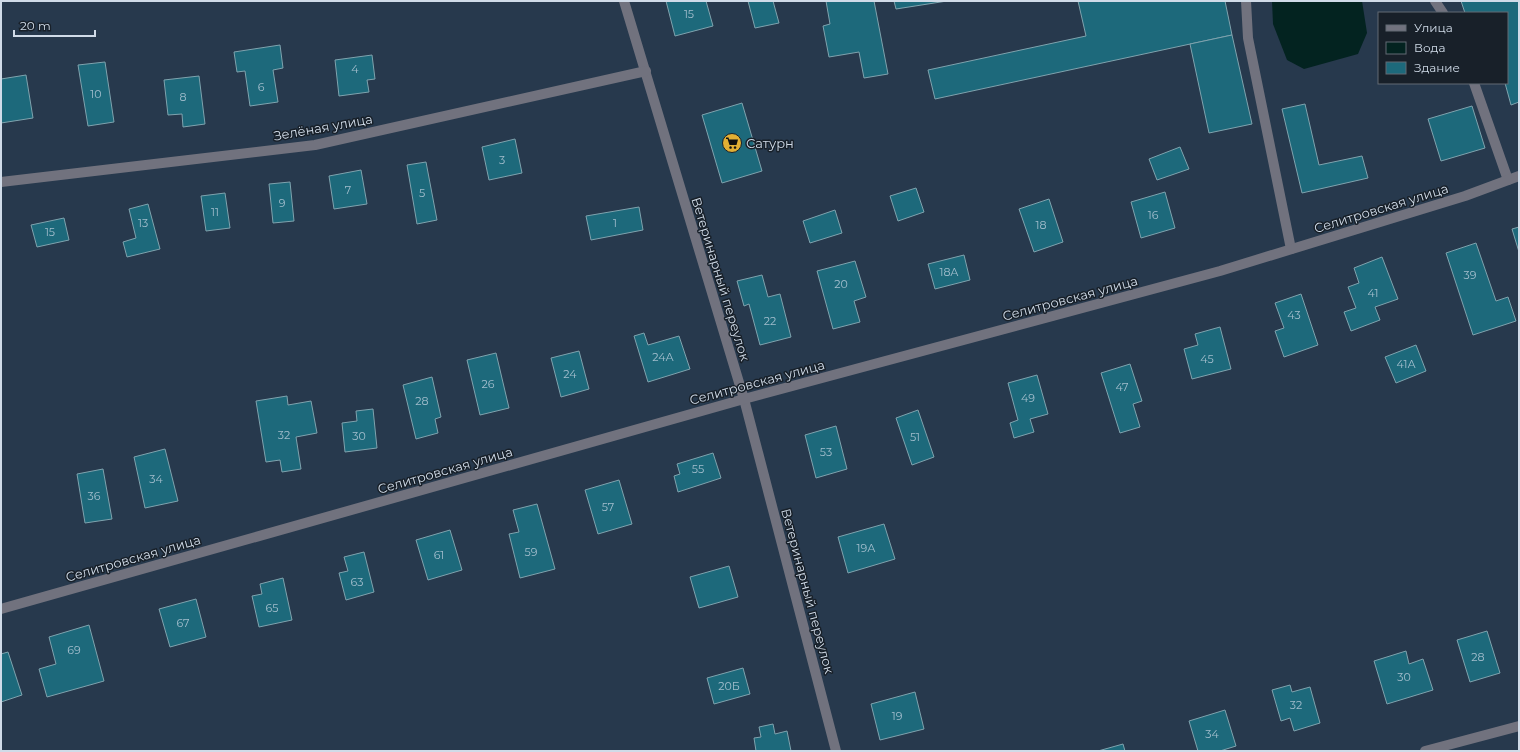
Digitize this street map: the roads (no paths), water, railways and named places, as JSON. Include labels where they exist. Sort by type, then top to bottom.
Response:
[{"type":"street","name":"Ветеринарный переулок","points":[[624,1],[744,399],[836,751]]},
{"type":"street","points":[[1246,1],[1248,38],[1291,249]]},
{"type":"street","points":[[1435,1],[1442,12]]},
{"type":"street","name":"Зелёная улица","points":[[1,182],[315,145],[646,71]]},
{"type":"street","points":[[1474,84],[1508,180]]},
{"type":"street","name":"Селитровская улица","points":[[1,609],[744,399],[1204,275],[1465,196],[1519,176]]},
{"type":"street","points":[[1426,751],[1519,726]]},
{"type":"water","points":[[1272,1],[1362,1],[1367,33],[1358,54],[1304,69],[1287,60],[1273,24]]},
{"type":"place","name":"Сатурн","points":[[732,143]]}]
